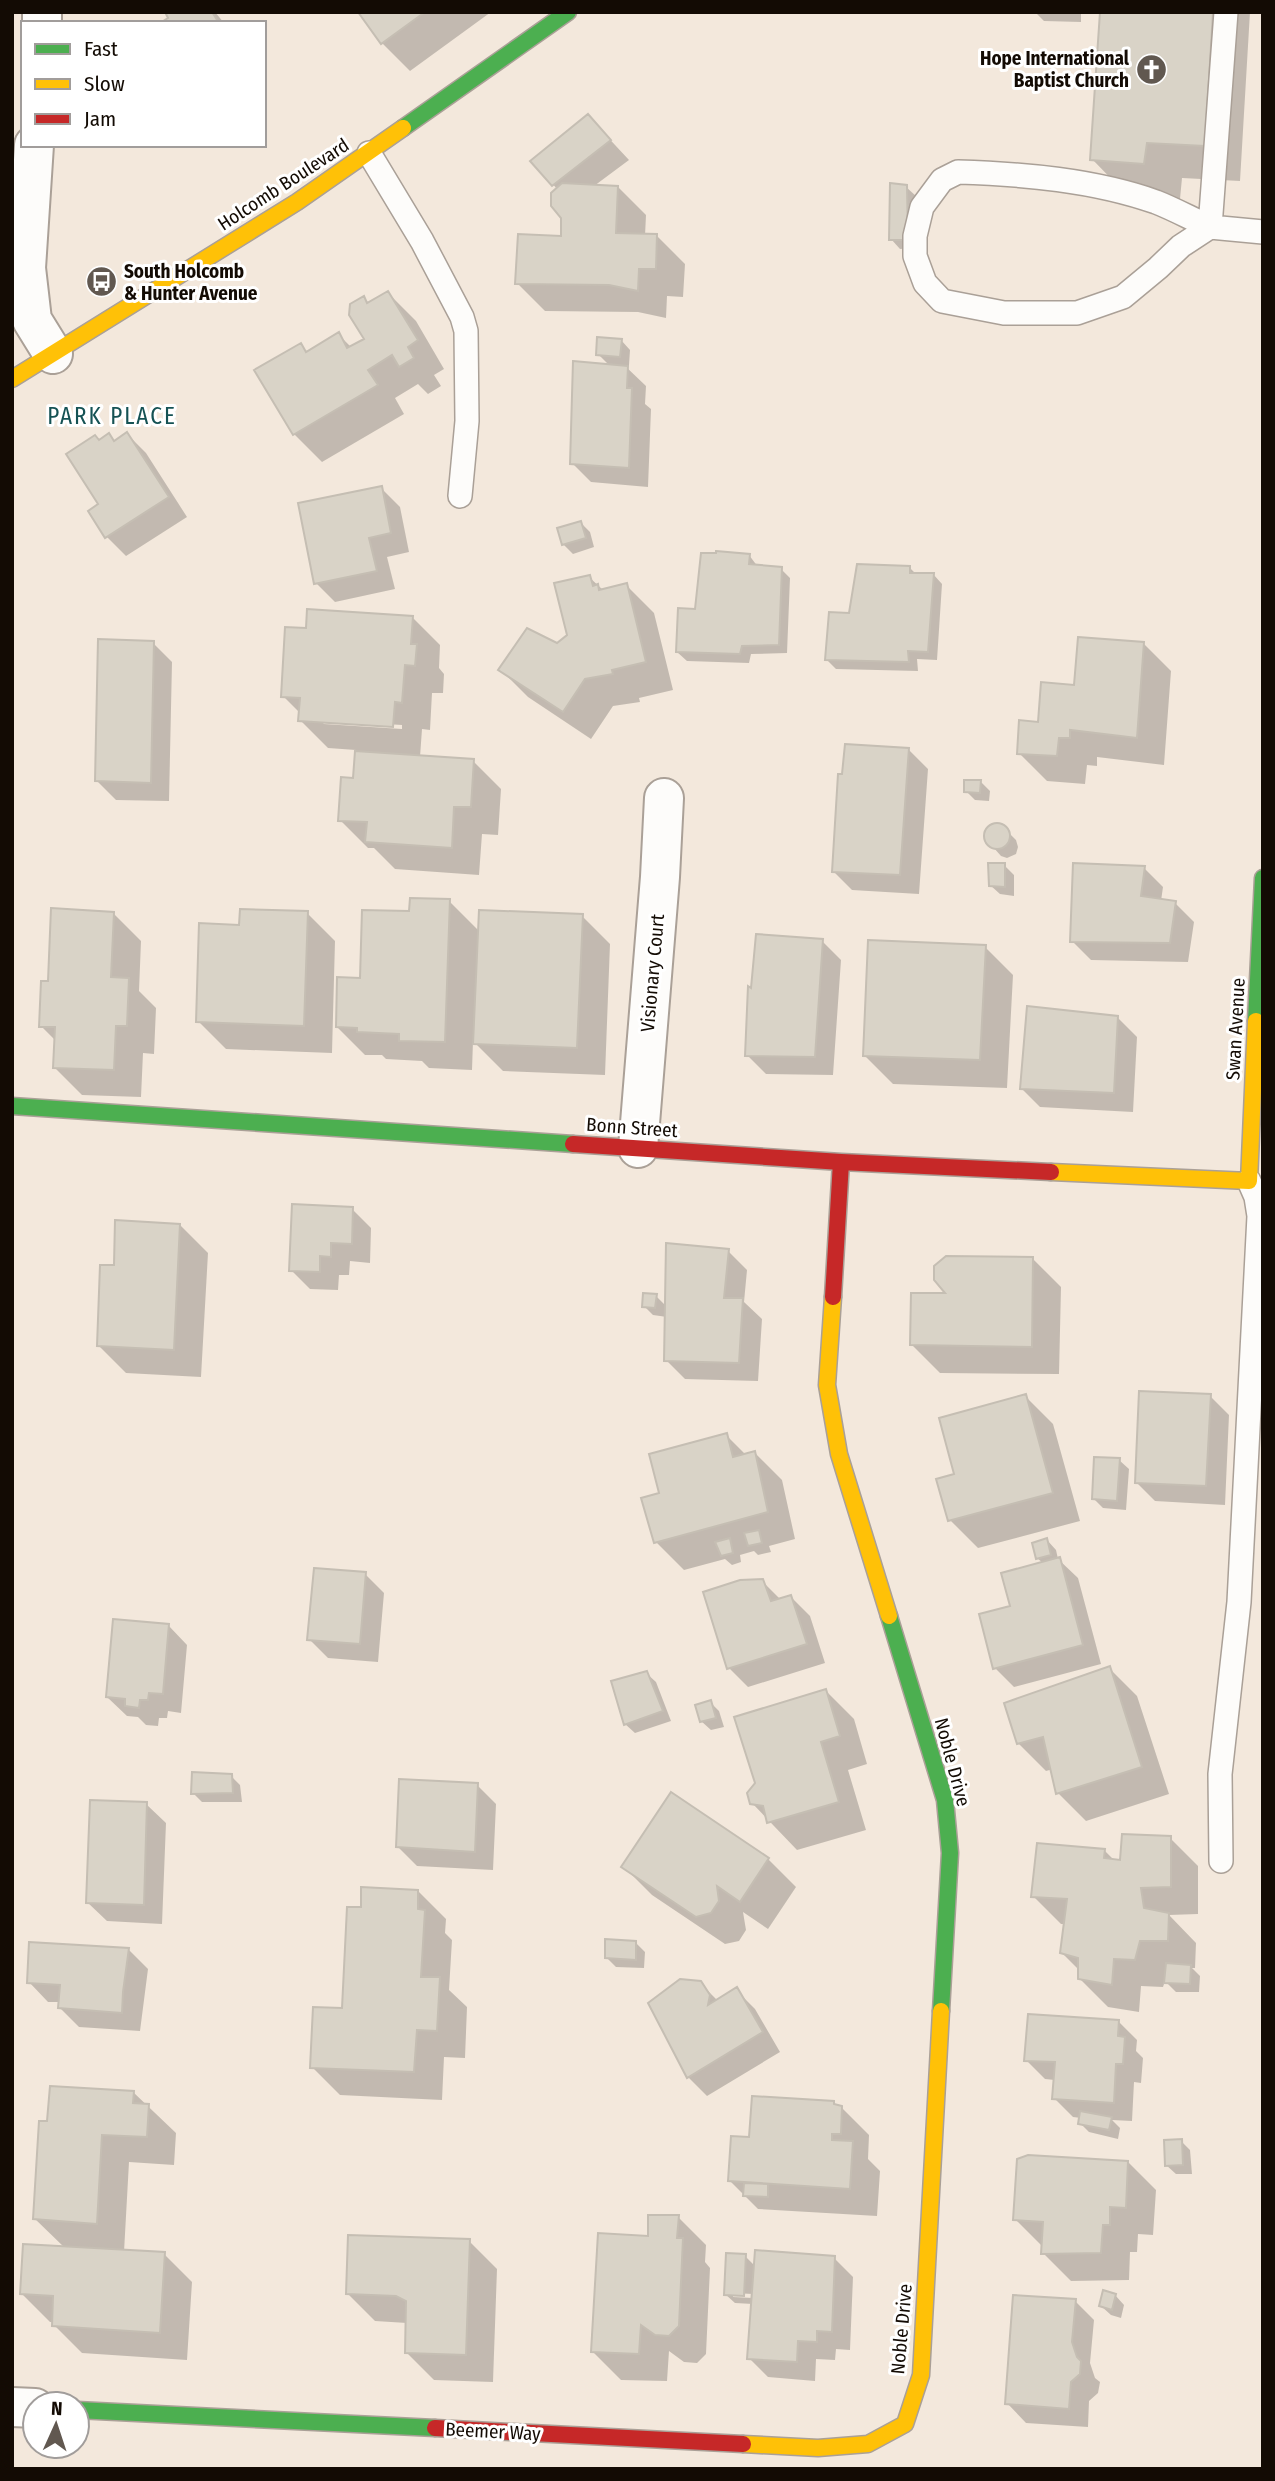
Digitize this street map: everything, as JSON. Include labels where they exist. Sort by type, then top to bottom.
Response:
[{"type":"street","name":"Holcomb Boulevard","points":[[12,379],[297,202],[568,12]]},
{"type":"street","points":[[34,147],[26,268],[32,320],[53,354]]},
{"type":"street","name":"Visionary Court","points":[[638,1148],[664,797]]},
{"type":"street","name":"Swan Avenue","points":[[1249,1181],[1263,878]]},
{"type":"street","name":"Bonn Street","points":[[12,1106],[841,1162],[1249,1181]]},
{"type":"street","name":"Noble Drive","points":[[841,1162],[827,1385],[839,1454],[945,1800],[950,1853],[921,2375],[905,2424]]},
{"type":"street","name":"Beemer Way","points":[[91,2411],[818,2448],[868,2444],[905,2424]]},
{"type":"lane","points":[[1210,227],[1226,12]]},
{"type":"lane","points":[[369,153],[422,241],[462,317],[466,331],[467,421],[460,496]]},
{"type":"lane","points":[[1210,227],[1181,246],[1123,297],[1077,313],[1004,313],[942,301],[925,283],[915,256],[915,236],[922,207],[942,180],[958,172],[1000,173],[1100,186],[1157,202],[1210,227],[1263,232]]},
{"type":"lane","points":[[1221,1860],[1220,1774],[1239,1602],[1259,1300],[1259,1216],[1256,1197],[1249,1181]]},
{"type":"building","points":[[165,12],[212,12],[218,21],[163,21],[168,18]]},
{"type":"building","points":[[358,12],[425,12],[381,44]]},
{"type":"building","name":"Hope International Baptist Church","points":[[1100,12],[1213,12],[1205,146],[1147,143],[1144,164],[1090,160]]},
{"type":"building","points":[[588,114],[611,140],[552,186],[530,161]]},
{"type":"building","points":[[562,183],[618,186],[616,233],[657,234],[656,269],[639,269],[638,291],[609,285],[515,284],[518,234],[561,236],[561,218],[551,206],[551,193]]},
{"type":"building","points":[[890,183],[907,185],[908,240],[889,240]]},
{"type":"building","points":[[388,291],[418,340],[408,347],[414,358],[399,367],[392,355],[368,370],[378,385],[293,435],[254,370],[301,343],[306,352],[339,332],[347,348],[364,339],[349,315],[350,304],[364,296],[367,303]]},
{"type":"building","points":[[597,337],[622,339],[620,357],[596,355]]},
{"type":"building","points":[[573,361],[628,366],[627,388],[632,388],[629,468],[570,464]]},
{"type":"building","points":[[127,432],[169,497],[105,538],[88,511],[98,504],[66,454],[95,435],[99,440],[109,433],[114,441]]},
{"type":"building","points":[[382,486],[391,533],[369,538],[377,571],[314,584],[298,503]]},
{"type":"building","points":[[581,521],[586,538],[562,545],[557,528]]},
{"type":"building","points":[[716,551],[750,554],[749,564],[782,567],[779,645],[742,646],[740,654],[676,652],[678,608],[695,609],[701,553]]},
{"type":"building","points":[[857,564],[910,566],[910,573],[934,573],[928,652],[908,651],[909,662],[825,660],[829,612],[849,613]]},
{"type":"building","points":[[590,575],[593,586],[598,584],[599,590],[627,583],[646,662],[612,670],[613,674],[585,679],[563,712],[498,670],[527,628],[557,643],[567,635],[554,583]]},
{"type":"building","points":[[307,609],[413,616],[411,644],[417,644],[415,666],[405,665],[402,703],[395,702],[393,727],[298,721],[300,698],[281,697],[285,627],[306,628]]},
{"type":"building","points":[[1078,637],[1144,642],[1137,738],[1070,730],[1070,738],[1059,738],[1057,756],[1017,754],[1019,720],[1038,722],[1041,682],[1074,685]]},
{"type":"building","points":[[98,639],[154,641],[151,783],[95,781]]},
{"type":"building","points":[[845,744],[909,748],[900,875],[832,872],[838,774],[842,774]]},
{"type":"building","points":[[355,751],[474,759],[471,807],[454,807],[452,848],[365,842],[367,822],[338,821],[341,777],[353,778]]},
{"type":"building","points":[[964,780],[981,780],[980,793],[964,792]]},
{"type":"building","points":[[997,823],[1006,827],[1010,836],[1006,845],[997,849],[988,845],[984,836],[988,827]]},
{"type":"building","points":[[988,863],[1005,863],[1005,887],[989,886]]},
{"type":"building","points":[[1073,863],[1145,866],[1141,896],[1176,901],[1170,943],[1070,942]]},
{"type":"building","points":[[410,898],[450,899],[445,1042],[399,1041],[399,1034],[357,1032],[357,1028],[336,1027],[337,977],[360,978],[362,910],[409,911]]},
{"type":"building","points":[[51,908],[114,912],[111,977],[129,978],[127,1026],[116,1026],[114,1070],[53,1068],[55,1027],[39,1027],[41,981],[48,981]]},
{"type":"building","points":[[240,909],[308,911],[304,1026],[196,1022],[199,923],[239,925]]},
{"type":"building","points":[[479,910],[583,914],[577,1048],[473,1044]]},
{"type":"building","points":[[756,934],[823,939],[815,1057],[745,1056],[748,986],[751,988]]},
{"type":"building","points":[[868,940],[986,945],[980,1060],[863,1056]]},
{"type":"building","points":[[1027,1006],[1118,1016],[1114,1093],[1020,1089]]},
{"type":"building","points":[[292,1204],[353,1207],[352,1244],[331,1243],[331,1257],[320,1256],[320,1272],[289,1271]]},
{"type":"building","points":[[115,1220],[180,1224],[174,1350],[97,1346],[100,1265],[114,1265]]},
{"type":"building","points":[[666,1243],[729,1249],[724,1298],[743,1298],[739,1363],[664,1361]]},
{"type":"building","points":[[946,1256],[1033,1257],[1032,1347],[910,1345],[911,1293],[945,1293],[934,1280],[934,1266]]},
{"type":"building","points":[[643,1293],[657,1294],[655,1308],[642,1307]]},
{"type":"building","points":[[1139,1391],[1211,1394],[1206,1486],[1135,1483]]},
{"type":"building","points":[[1026,1394],[1053,1493],[948,1521],[936,1479],[954,1474],[939,1418]]},
{"type":"building","points":[[727,1433],[733,1457],[755,1451],[768,1512],[654,1543],[641,1498],[659,1493],[649,1454]]},
{"type":"building","points":[[1094,1457],[1120,1458],[1117,1501],[1092,1499]]},
{"type":"building","points":[[759,1530],[762,1543],[748,1546],[744,1533]]},
{"type":"building","points":[[730,1538],[733,1553],[721,1556],[715,1542]]},
{"type":"building","points":[[1047,1538],[1051,1555],[1036,1559],[1032,1543]]},
{"type":"building","points":[[1060,1557],[1083,1645],[993,1669],[979,1614],[1010,1606],[1001,1573]]},
{"type":"building","points":[[314,1568],[366,1572],[360,1644],[307,1640]]},
{"type":"building","points":[[763,1579],[771,1601],[791,1595],[807,1644],[727,1669],[703,1592],[740,1580]]},
{"type":"building","points":[[113,1619],[169,1624],[163,1694],[149,1693],[148,1700],[140,1700],[139,1708],[125,1706],[125,1699],[106,1697]]},
{"type":"building","points":[[1110,1666],[1142,1767],[1056,1794],[1043,1737],[1017,1744],[1004,1703]]},
{"type":"building","points":[[647,1671],[663,1711],[624,1725],[611,1681]]},
{"type":"building","points":[[826,1689],[840,1736],[821,1742],[839,1802],[767,1823],[763,1806],[750,1804],[747,1793],[755,1783],[734,1717]]},
{"type":"building","points":[[711,1700],[716,1718],[700,1722],[695,1705]]},
{"type":"building","points":[[192,1772],[232,1774],[233,1793],[191,1794]]},
{"type":"building","points":[[399,1779],[478,1783],[475,1852],[396,1847]]},
{"type":"building","points":[[671,1792],[769,1858],[740,1902],[717,1886],[719,1901],[711,1913],[696,1917],[621,1867]]},
{"type":"building","points":[[90,1800],[147,1802],[144,1905],[86,1903]]},
{"type":"building","points":[[1122,1834],[1171,1836],[1171,1887],[1141,1888],[1144,1908],[1169,1913],[1168,1941],[1140,1941],[1135,1960],[1114,1959],[1112,1985],[1078,1979],[1078,1958],[1060,1953],[1067,1899],[1031,1897],[1037,1843],[1105,1849],[1104,1858],[1120,1860]]},
{"type":"building","points":[[361,1887],[418,1890],[418,1909],[425,1910],[421,1977],[440,1977],[437,2031],[417,2030],[414,2072],[310,2068],[313,2007],[342,2008],[347,1907],[361,1907]]},
{"type":"building","points":[[605,1939],[636,1941],[636,1960],[605,1958]]},
{"type":"building","points":[[29,1942],[129,1948],[122,2013],[58,2008],[60,1985],[27,1983]]},
{"type":"building","points":[[1166,1963],[1191,1965],[1190,1984],[1164,1983]]},
{"type":"building","points":[[680,1979],[701,1981],[710,1995],[708,2005],[737,1987],[763,2032],[687,2078],[648,2003]]},
{"type":"building","points":[[1028,2014],[1119,2020],[1118,2036],[1125,2037],[1123,2064],[1116,2064],[1114,2103],[1052,2099],[1055,2062],[1024,2061]]},
{"type":"building","points":[[50,2086],[134,2091],[133,2103],[149,2104],[147,2137],[102,2135],[97,2224],[33,2219],[39,2121],[47,2121]]},
{"type":"building","points":[[752,2096],[834,2101],[834,2104],[842,2106],[841,2134],[832,2134],[832,2140],[853,2141],[850,2189],[728,2181],[731,2136],[749,2137]]},
{"type":"building","points":[[1080,2111],[1112,2117],[1109,2130],[1078,2124]]},
{"type":"building","points":[[1182,2139],[1183,2165],[1165,2166],[1164,2140]]},
{"type":"building","points":[[1028,2155],[1128,2161],[1126,2208],[1110,2207],[1110,2225],[1103,2225],[1101,2253],[1041,2254],[1043,2222],[1013,2220],[1017,2159]]},
{"type":"building","points":[[744,2183],[768,2184],[768,2197],[743,2196]]},
{"type":"building","points":[[648,2215],[679,2215],[677,2238],[683,2238],[679,2326],[669,2336],[655,2335],[641,2325],[639,2354],[591,2352],[598,2233],[648,2236]]},
{"type":"building","points":[[348,2235],[470,2239],[466,2355],[405,2353],[406,2301],[396,2296],[346,2294]]},
{"type":"building","points":[[23,2244],[165,2252],[160,2333],[52,2326],[53,2296],[20,2294]]},
{"type":"building","points":[[755,2250],[835,2256],[832,2332],[817,2331],[817,2342],[798,2341],[797,2362],[747,2359]]},
{"type":"building","points":[[726,2253],[746,2254],[744,2296],[724,2295]]},
{"type":"building","points":[[1103,2290],[1116,2294],[1112,2310],[1099,2306]]},
{"type":"building","points":[[1013,2295],[1076,2299],[1072,2342],[1081,2361],[1080,2374],[1071,2382],[1069,2409],[1005,2404]]},
{"type":"traffic: fast","points":[[403,128],[568,12]]},
{"type":"traffic: fast","points":[[1256,1021],[1263,878]]},
{"type":"traffic: fast","points":[[12,1106],[573,1144]]},
{"type":"traffic: fast","points":[[889,1616],[945,1800],[950,1853],[941,2011]]},
{"type":"traffic: fast","points":[[91,2411],[435,2428]]},
{"type":"traffic: slow","points":[[12,379],[297,202],[403,128]]},
{"type":"traffic: slow","points":[[1051,1172],[1249,1181],[1256,1021]]},
{"type":"traffic: slow","points":[[833,1297],[827,1385],[839,1454],[889,1616]]},
{"type":"traffic: slow","points":[[743,2444],[818,2448],[868,2444],[905,2424],[921,2375],[941,2011]]},
{"type":"traffic: jam","points":[[573,1144],[841,1162],[1051,1172]]},
{"type":"traffic: jam","points":[[833,1297],[841,1162]]},
{"type":"traffic: jam","points":[[435,2428],[743,2444]]},
{"type":"place","name":"Hope International Baptist Church","points":[[1152,69]]},
{"type":"place","name":"South Holcomb & Hunter Avenue","points":[[101,282]]},
{"type":"district","name":"PARK PLACE","points":[[112,416]]}]
